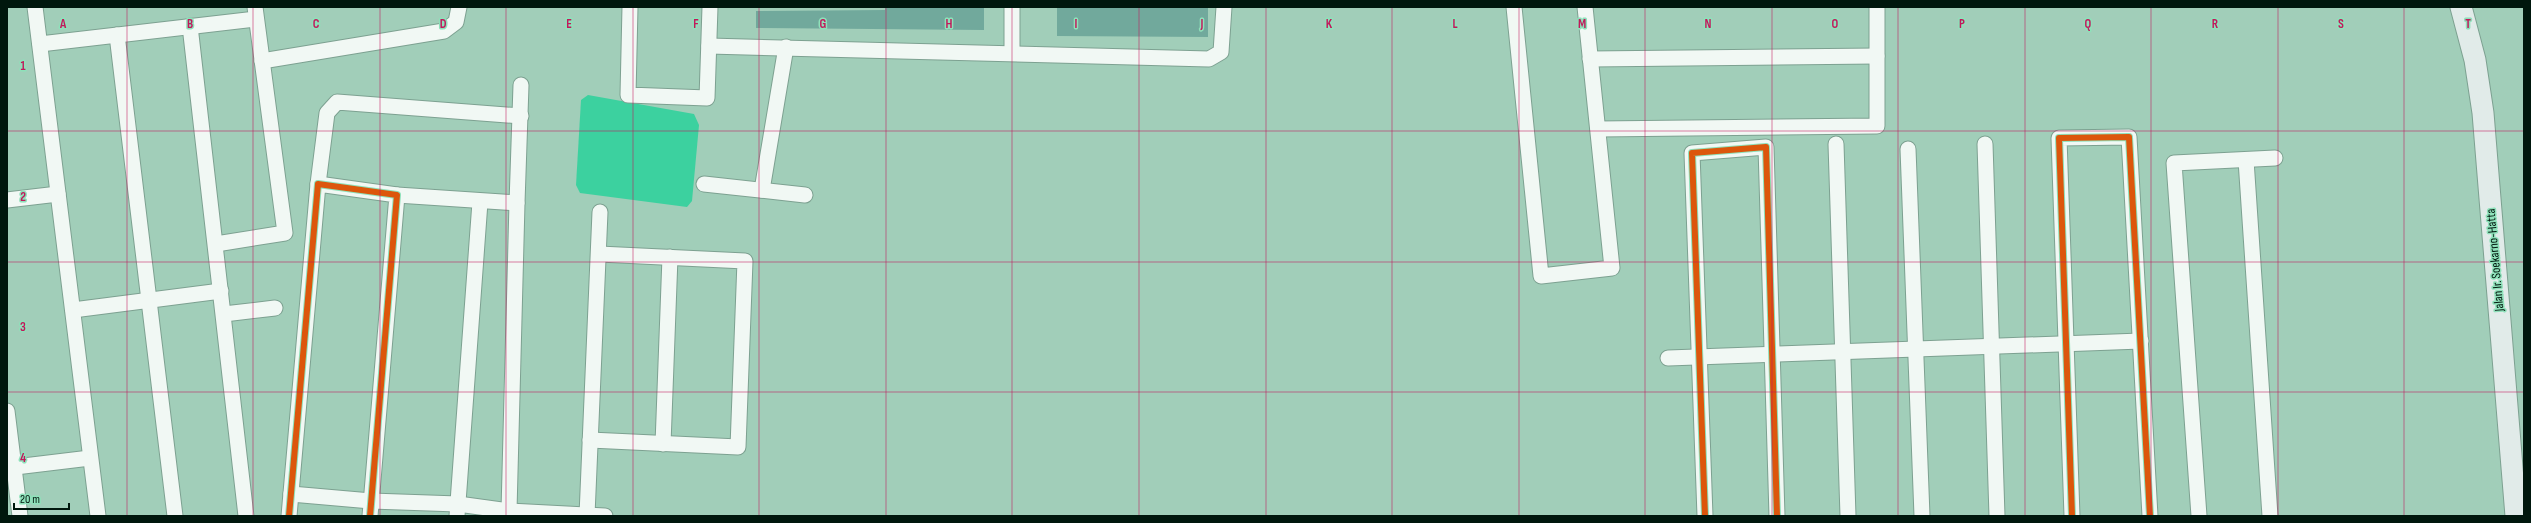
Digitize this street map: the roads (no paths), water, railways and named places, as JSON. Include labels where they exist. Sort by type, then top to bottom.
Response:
[{"type":"main road","name":"Jalan Ir. Soekarno-Hatta","points":[[2460,7],[2475,60],[2483,113],[2516,516]]},
{"type":"street","points":[[35,7],[98,516]]},
{"type":"street","points":[[262,61],[444,31],[456,22],[459,7]]},
{"type":"street","points":[[630,7],[628,95],[707,98],[710,7]]},
{"type":"street","points":[[1012,7],[1012,52]]},
{"type":"street","points":[[709,46],[1012,52],[1209,59],[1221,52],[1224,7]]},
{"type":"street","points":[[1514,7],[1541,276],[1612,268],[1585,7]]},
{"type":"street","points":[[1598,129],[1877,126],[1877,7]]},
{"type":"street","points":[[40,44],[190,26],[256,13],[286,233],[216,244]]},
{"type":"street","points":[[190,26],[246,516]]},
{"type":"street","points":[[117,35],[175,516]]},
{"type":"street","points":[[762,190],[786,47]]},
{"type":"street","points":[[1590,60],[1877,56]]},
{"type":"street","points":[[509,511],[521,85]]},
{"type":"street","points":[[289,516],[318,184],[327,113],[337,102],[521,116]]},
{"type":"street","points":[[2072,516],[2059,138],[2129,137],[2150,516]]},
{"type":"street","points":[[1836,144],[1848,516]]},
{"type":"street","points":[[1985,144],[1997,516]]},
{"type":"street","points":[[1705,516],[1692,153],[1766,147],[1777,516]]},
{"type":"street","points":[[1908,149],[1922,516]]},
{"type":"street","points":[[2199,516],[2174,163],[2275,158]]},
{"type":"street","points":[[2246,160],[2270,516]]},
{"type":"street","points":[[318,184],[396,195],[480,202],[517,203]]},
{"type":"street","points":[[704,184],[805,195]]},
{"type":"street","points":[[7,200],[58,194]]},
{"type":"street","points":[[370,516],[396,195]]},
{"type":"street","points":[[458,510],[480,202]]},
{"type":"street","points":[[587,515],[600,212]]},
{"type":"street","points":[[590,440],[738,447],[745,261],[598,254]]},
{"type":"street","points":[[663,444],[670,257]]},
{"type":"street","points":[[72,310],[221,291]]},
{"type":"street","points":[[224,314],[275,308]]},
{"type":"street","points":[[1668,358],[2141,341]]},
{"type":"street","points":[[7,411],[10,467],[20,516]]},
{"type":"street","points":[[10,467],[90,458]]},
{"type":"street","points":[[291,494],[458,510],[509,511],[547,515],[605,516]]}]
